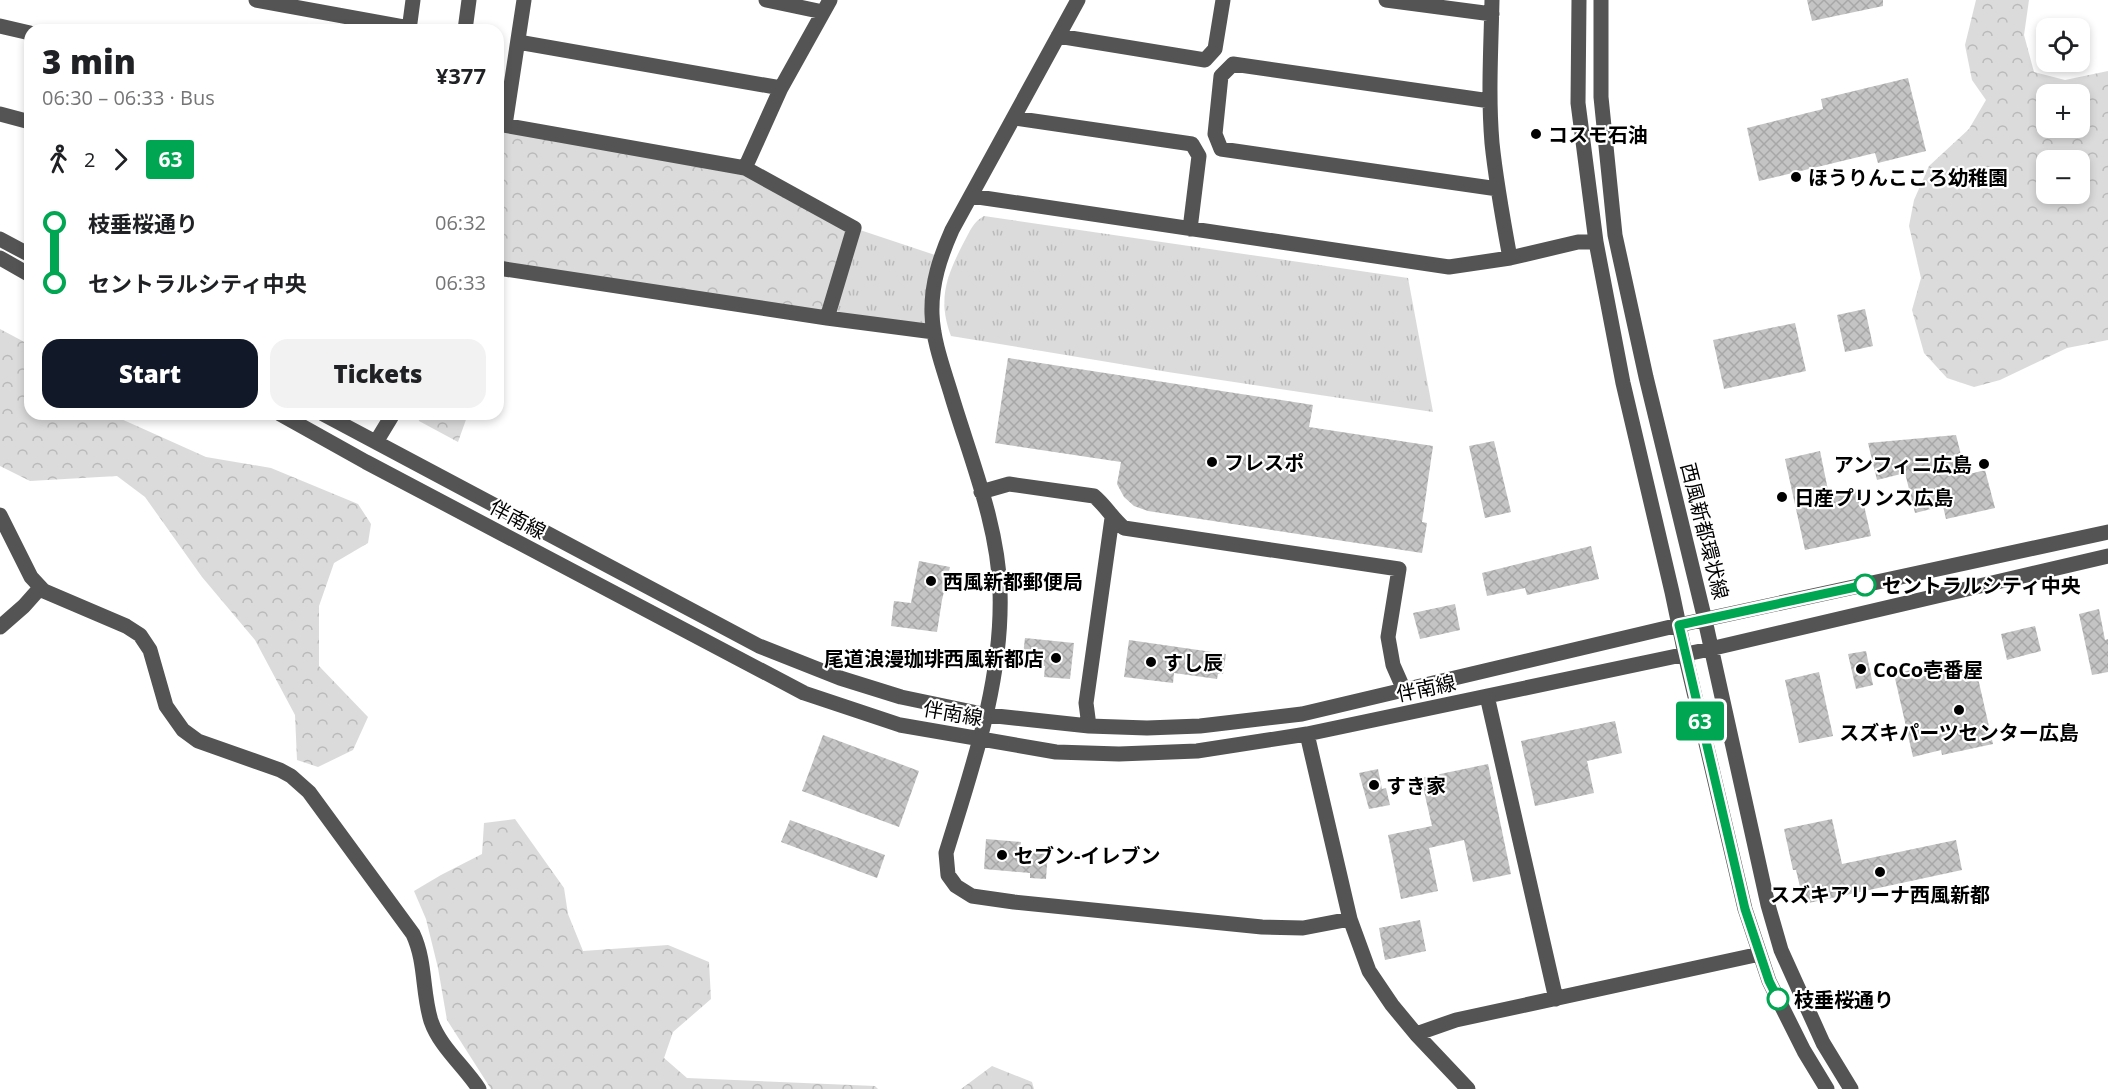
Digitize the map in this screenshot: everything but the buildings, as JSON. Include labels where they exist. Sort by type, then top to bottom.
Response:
[{"type":"street","points":[[256,0],[383,24]]},
{"type":"street","points":[[410,24],[413,0]]},
{"type":"street","points":[[466,24],[469,0]]},
{"type":"street","points":[[504,115],[524,0]]},
{"type":"street","points":[[745,168],[781,88],[827,6],[766,0]]},
{"type":"street","points":[[1078,0],[952,230],[937,270],[932,313],[934,332],[981,492],[996,551],[1000,591],[999,632],[987,716],[946,853],[948,874],[956,886],[972,896],[1014,902],[1262,927],[1304,928],[1350,919]]},
{"type":"street","points":[[1058,36],[1205,60],[1215,49],[1222,0]]},
{"type":"street","points":[[1386,0],[1492,7],[1490,101],[1498,189],[1510,258]]},
{"type":"street","points":[[1580,0],[1578,103],[1596,242],[1623,383],[1684,654],[1745,909],[1769,981],[1804,1051],[1827,1089]]},
{"type":"street","name":"西風新都環状線","points":[[1601,0],[1601,98],[1615,235],[1646,377],[1705,620],[1768,905],[1781,950],[1823,1044],[1851,1089]]},
{"type":"street","points":[[0,26],[24,32]]},
{"type":"street","points":[[518,42],[781,88]]},
{"type":"street","points":[[1490,101],[1233,64],[1221,76],[1215,134],[1221,149],[1498,189]]},
{"type":"street","points":[[0,114],[24,120]]},
{"type":"street","points":[[1014,118],[1192,144],[1199,156],[1190,229]]},
{"type":"street","points":[[504,125],[745,168],[854,228],[827,318]]},
{"type":"street","points":[[971,196],[1449,267],[1510,258],[1578,242],[1596,242]]},
{"type":"street","points":[[0,239],[24,252]]},
{"type":"street","points":[[0,258],[24,272]]},
{"type":"street","points":[[504,269],[934,332]]},
{"type":"street","name":"伴南線","points":[[291,420],[804,693],[900,725],[1056,752],[1119,754],[1197,751],[1307,734],[1710,649],[2108,556]]},
{"type":"street","name":"伴南線","points":[[334,420],[759,646],[840,678],[901,697],[987,716],[1089,726],[1147,728],[1200,726],[1302,714],[1679,625],[2108,532]]},
{"type":"street","points":[[376,442],[389,420]]},
{"type":"street","points":[[981,492],[1009,484],[1094,496],[1102,502],[1112,518],[1124,528],[1399,570],[1388,637],[1393,665],[1404,690]]},
{"type":"street","points":[[0,515],[31,577],[40,588],[53,596],[126,626],[140,636],[150,650],[166,706],[183,730],[198,741],[280,770],[300,783],[317,801],[413,934],[421,955],[428,1008],[434,1027],[444,1045],[479,1089]]},
{"type":"street","points":[[1089,726],[1086,703],[1112,518]]},
{"type":"street","points":[[0,627],[40,588]]},
{"type":"street","points":[[1487,696],[1556,999]]},
{"type":"street","points":[[1307,734],[1350,919],[1369,971],[1392,1005],[1416,1034],[1468,1089]]},
{"type":"street","points":[[1416,1034],[1456,1020],[1760,954]]},
{"type":"green space","points":[[1976,0],[2029,0],[2024,35],[2034,72],[2065,80],[2108,71],[2108,340],[2067,348],[2000,380],[1974,387],[1947,378],[1924,353],[1912,310],[1921,278],[1909,226],[1914,200],[1929,166],[1969,129],[1986,100],[1972,80],[1965,45]]},
{"type":"green space","points":[[504,128],[745,168],[854,228],[827,318],[504,269]]},
{"type":"green space","points":[[984,216],[1408,278],[1433,412],[951,336],[944,299],[949,276],[970,231]]},
{"type":"green space","points":[[854,228],[941,257],[934,332],[827,318]]},
{"type":"green space","points":[[0,329],[24,342],[24,420],[123,420],[206,457],[271,468],[358,504],[371,524],[368,543],[334,563],[319,606],[319,666],[368,717],[353,750],[318,767],[297,760],[295,715],[255,640],[202,577],[145,497],[117,476],[30,481],[0,466]]},
{"type":"green space","points":[[419,420],[466,420],[458,442]]},
{"type":"green space","points":[[515,819],[564,888],[568,914],[583,951],[668,945],[709,962],[711,999],[673,1032],[664,1058],[687,1078],[875,1086],[878,1089],[491,1089],[447,1020],[426,919],[414,891],[482,854],[484,823]]},
{"type":"green space","points":[[992,1066],[1032,1082],[1034,1089],[961,1089]]},
{"type":"bus line","name":"63","points":[[1778,999],[1769,981],[1745,909],[1679,625],[1865,585]]},
{"type":"place","name":"コスモ石油","points":[[1536,134]]},
{"type":"place","name":"ほうりんこころ幼稚園","points":[[1796,177]]},
{"type":"place","name":"フレスポ","points":[[1212,462]]},
{"type":"place","name":"アンフィニ広島","points":[[1984,464]]},
{"type":"place","name":"日産プリンス広島","points":[[1782,497]]},
{"type":"place","name":"西風新都郵便局","points":[[931,581]]},
{"type":"place","name":"セントラルシティ中央","points":[[1865,585]]},
{"type":"place","name":"尾道浪漫珈琲西風新都店","points":[[1056,658]]},
{"type":"place","name":"すし辰","points":[[1151,662]]},
{"type":"place","name":"CoCo壱番屋","points":[[1861,669]]},
{"type":"place","name":"スズキパーツセンター広島","points":[[1959,710]]},
{"type":"place","name":"すき家","points":[[1374,785]]},
{"type":"place","name":"セブン-イレブン","points":[[1002,855]]},
{"type":"place","name":"スズキアリーナ西風新都","points":[[1880,872]]},
{"type":"place","name":"枝垂桜通り","points":[[1778,999]]}]
